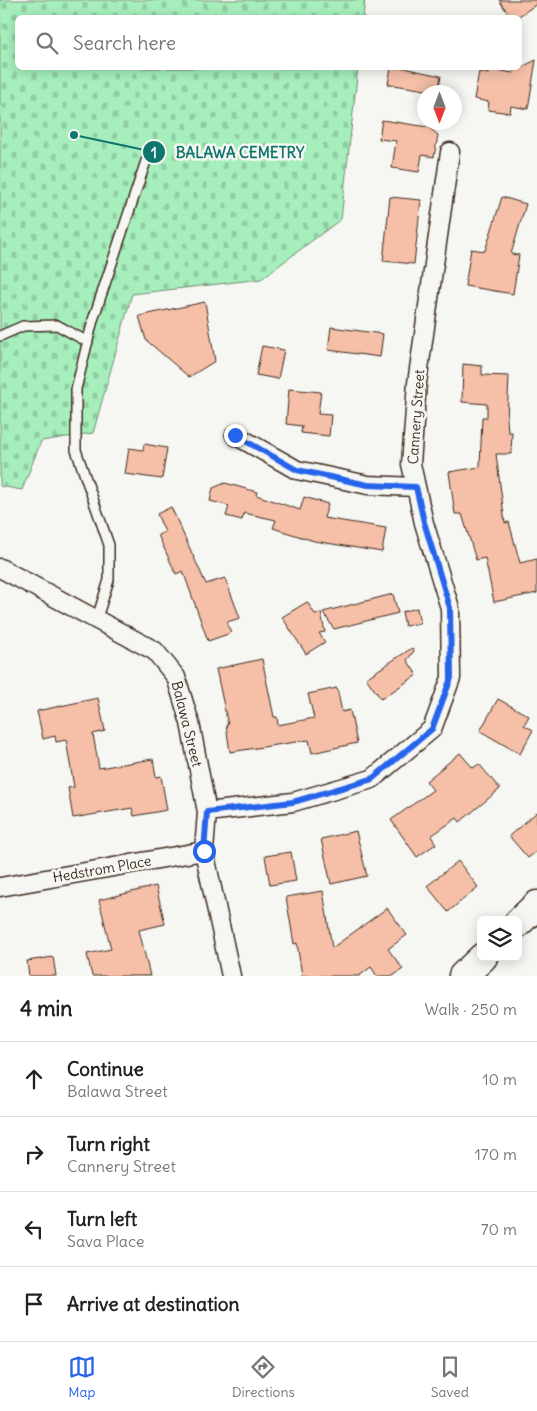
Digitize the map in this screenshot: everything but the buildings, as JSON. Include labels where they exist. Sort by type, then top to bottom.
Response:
[{"type":"highway","points":[[522,919],[537,905]]},
{"type":"highway","points":[[463,976],[479,961]]},
{"type":"street","name":"Cannery Street","points":[[207,812],[293,802],[372,779],[432,729],[451,678],[450,608],[424,522],[411,464],[417,383],[450,152]]},
{"type":"street","points":[[235,435],[297,470],[368,485],[416,487]]},
{"type":"street","name":"Balawa Street","points":[[0,568],[97,618],[155,651],[176,677],[190,723],[207,812],[204,851],[231,976]]},
{"type":"street","name":"Hedstrom Place","points":[[0,887],[204,851]]},
{"type":"lane","points":[[97,618],[109,580],[109,545],[76,450],[76,389],[93,320],[146,161]]},
{"type":"lane","points":[[0,336],[23,326],[57,325],[88,342]]},
{"type":"green space","points":[[0,0],[365,0],[363,15],[15,15],[15,70],[358,70],[341,219],[261,279],[132,294],[93,433],[41,441],[22,490],[0,486]]},
{"type":"place","name":"BALAWA CEMETRY","points":[[74,135]]},
{"type":"route","points":[[204,851],[207,812],[293,802],[372,779],[432,729],[451,678],[450,608],[424,522],[416,487],[368,485],[297,470],[235,435]]}]
